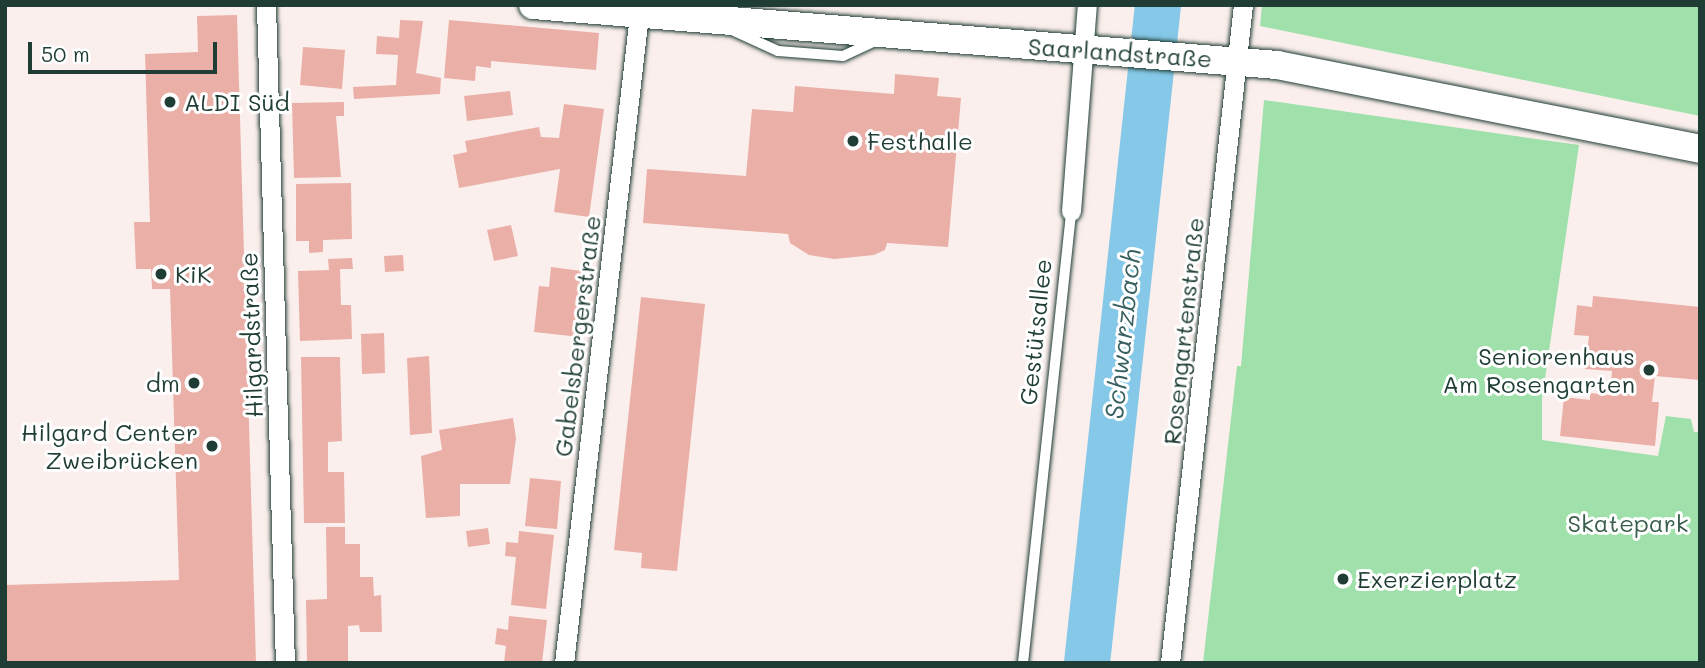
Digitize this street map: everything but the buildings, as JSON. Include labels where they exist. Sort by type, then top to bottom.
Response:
[{"type":"main road","name":"Saarlandstraße","points":[[533,5],[885,36],[1093,48],[1238,60],[1335,74],[1700,149]]},
{"type":"street","name":"Hilgardstraße","points":[[266,5],[285,663]]},
{"type":"street","name":"Gestütsallee","points":[[1071,211],[1093,48],[1087,5]]},
{"type":"street","name":"Rosengartenstraße","points":[[1170,663],[1243,5]]},
{"type":"street","name":"Gabelsbergerstraße","points":[[564,663],[639,15]]},
{"type":"lane","name":"Gestütsallee","points":[[1023,663],[1071,211]]},
{"type":"green space","points":[[1262,5],[1700,5],[1700,116],[1260,26]]},
{"type":"green space","name":"Skatepark","points":[[1264,100],[1579,145],[1542,399],[1542,440],[1658,456],[1666,416],[1691,419],[1694,432],[1700,432],[1700,663],[1203,663],[1237,366],[1241,366]]},
{"type":"waterway","name":"Schwarzbach","points":[[1087,663],[1158,5]]},
{"type":"place","name":"ALDI Süd","points":[[170,102]]},
{"type":"place","name":"Festhalle","points":[[853,141]]},
{"type":"place","name":"KiK","points":[[161,274]]},
{"type":"place","name":"Seniorenhaus Am Rosengarten","points":[[1649,370]]},
{"type":"place","name":"dm","points":[[194,383]]},
{"type":"place","name":"Hilgard Center Zweibrücken","points":[[212,446]]},
{"type":"place","name":"Exerzierplatz","points":[[1343,579]]}]
